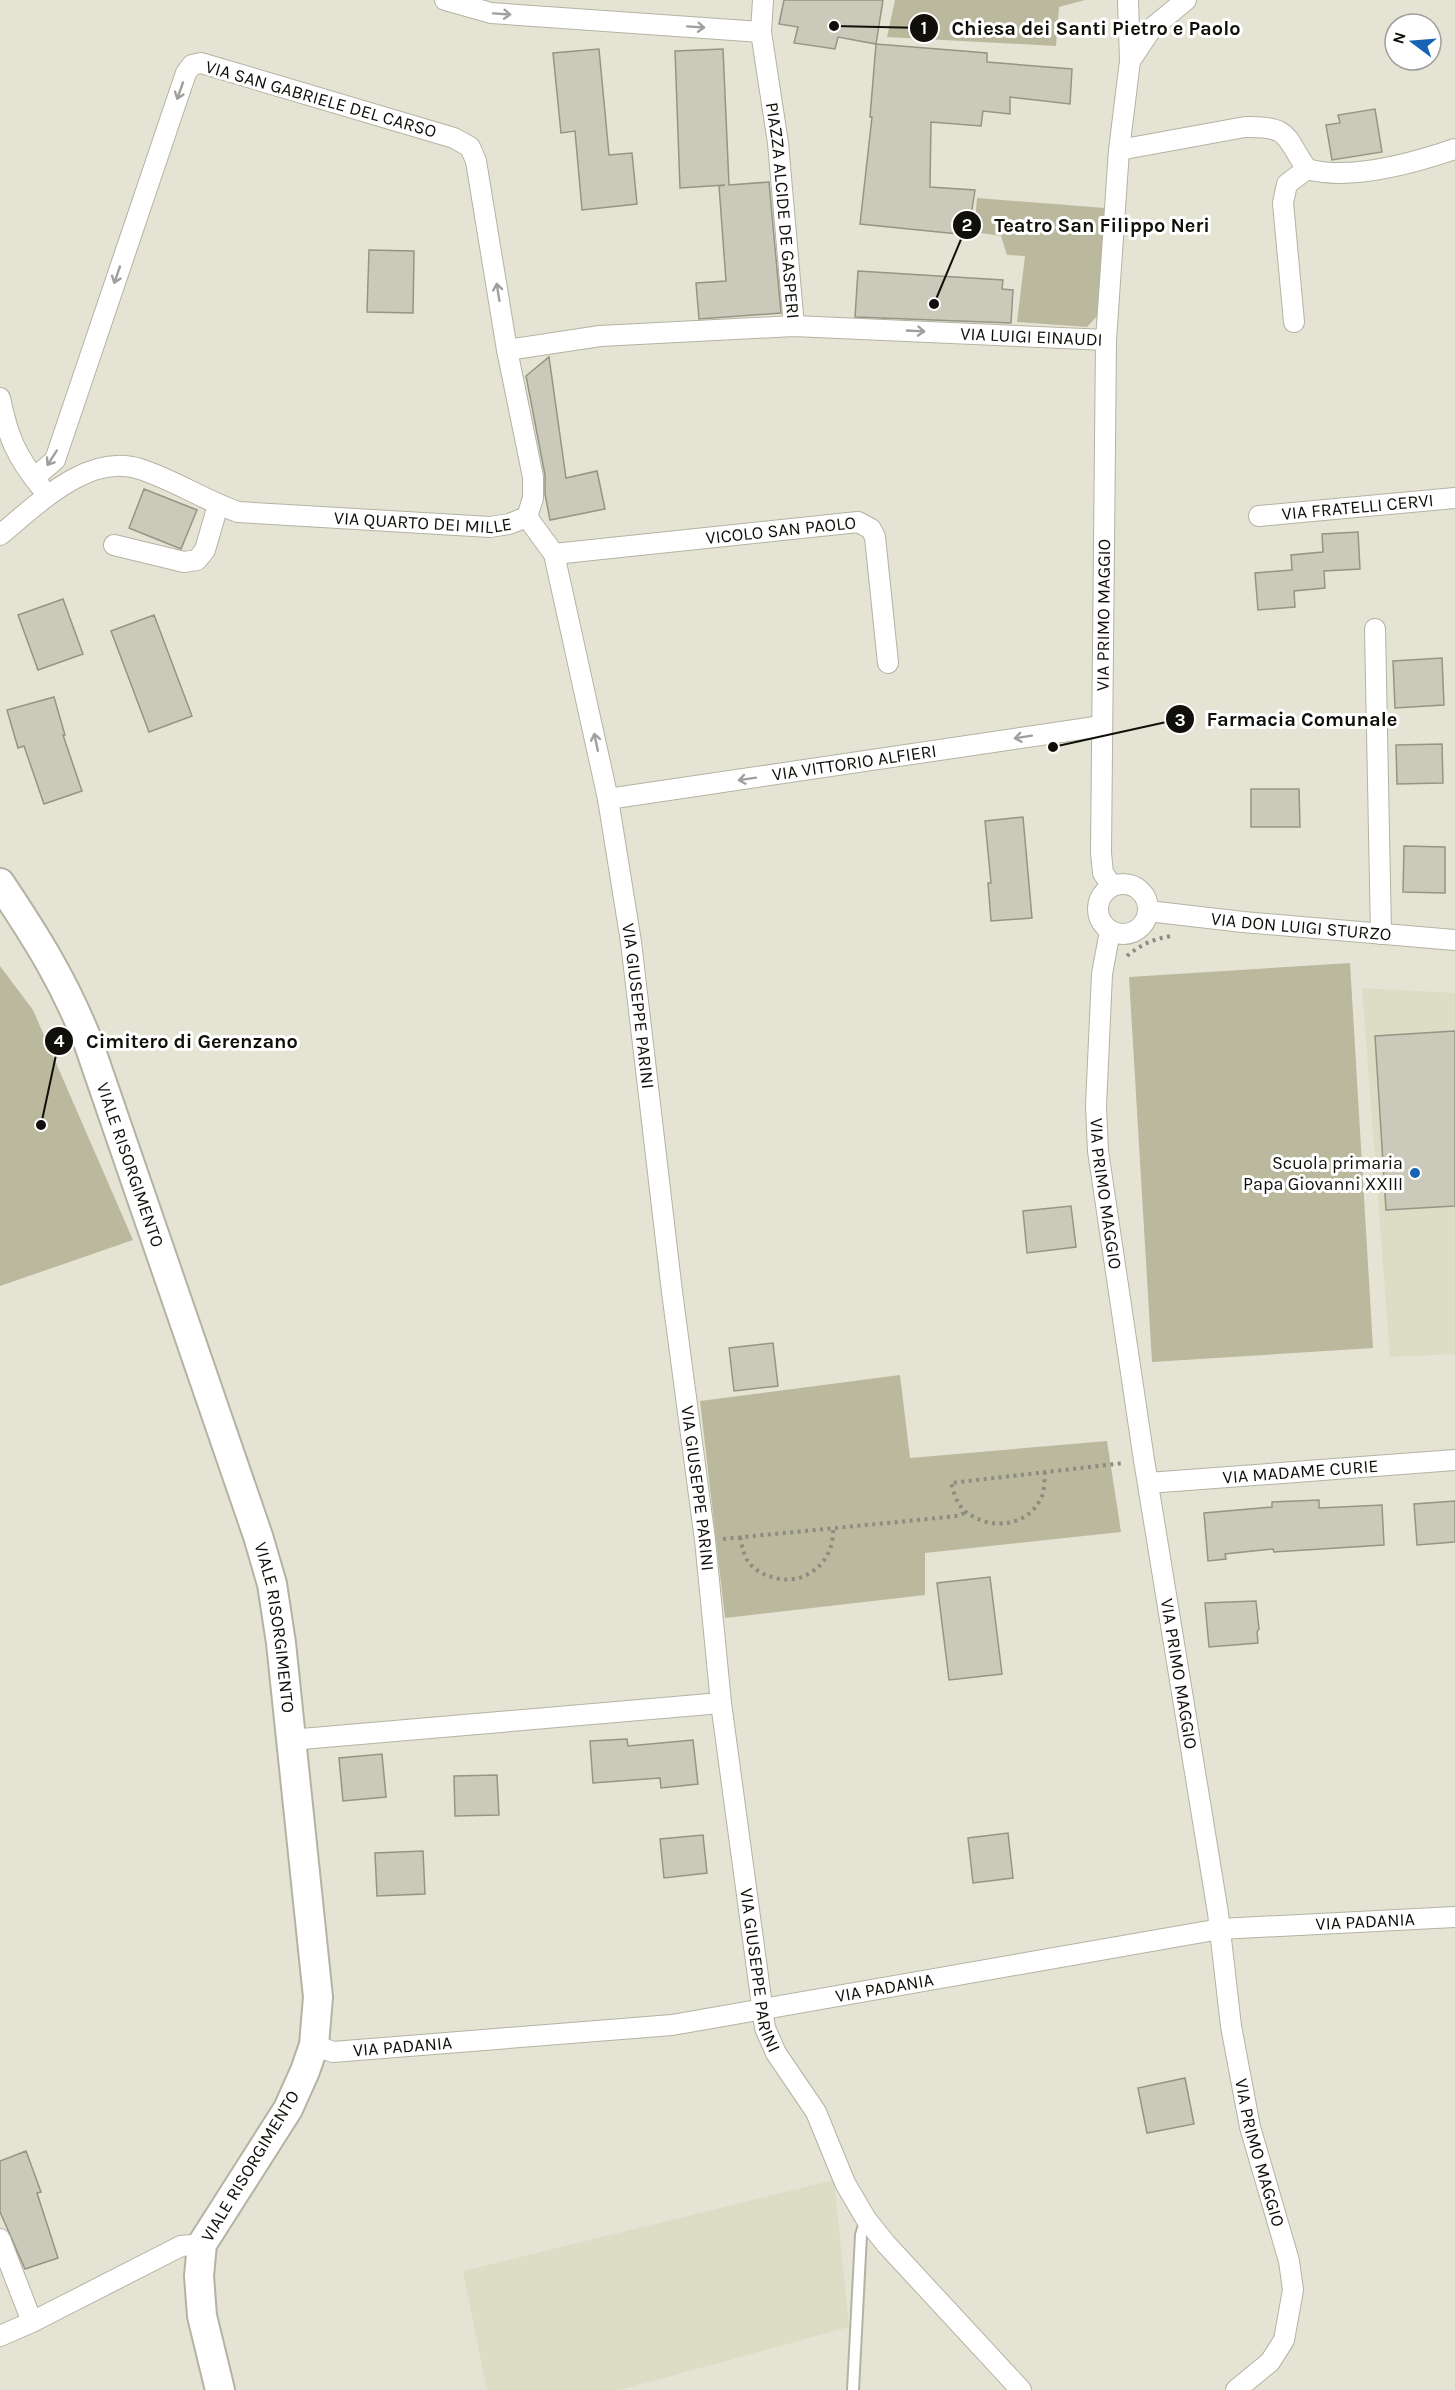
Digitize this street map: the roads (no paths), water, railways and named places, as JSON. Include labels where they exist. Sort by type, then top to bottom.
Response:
[{"type":"street","points":[[445,0],[491,13],[761,32]]},
{"type":"street","name":"PIAZZA ALCIDE DE GASPERI","points":[[763,0],[761,32],[778,143],[794,326],[857,329]]},
{"type":"street","name":"VIA LUIGI EINAUDI","points":[[857,329],[1106,340],[1119,150],[1130,61],[1128,0]]},
{"type":"street","name":"VIA LUIGI EINAUDI","points":[[1130,61],[1152,28],[1186,0]]},
{"type":"street","name":"VIA SAN GABRIELE DEL CARSO","points":[[34,478],[55,460],[186,73],[192,65],[201,63],[454,138],[470,147],[476,161],[507,350]]},
{"type":"street","points":[[1119,150],[1245,127],[1265,126],[1281,132],[1290,140],[1307,170],[1323,174],[1376,169],[1416,162],[1455,149]]},
{"type":"street","points":[[1294,322],[1282,203],[1287,184],[1307,170]]},
{"type":"street","points":[[507,350],[600,336],[794,326]]},
{"type":"street","name":"VIA PRIMO MAGGIO","points":[[1106,340],[1101,852],[1103,873],[1112,886]]},
{"type":"street","name":"VIA QUARTO DEI MILLE","points":[[0,535],[49,496],[84,473],[105,465],[140,468],[218,505],[247,512],[490,526],[508,524],[527,517],[533,498],[533,477],[507,350]]},
{"type":"street","points":[[0,398],[7,431],[16,453],[49,496]]},
{"type":"street","name":"VIA FRATELLI CERVI","points":[[1259,516],[1455,498]]},
{"type":"street","points":[[114,545],[184,562],[197,560],[205,550],[218,505]]},
{"type":"street","name":"VIA GIUSEPPE PARINI","points":[[527,517],[554,554],[608,799],[631,942],[671,1280],[705,1540],[721,1703],[761,2011],[776,2053],[816,2112],[845,2183],[866,2219],[886,2244],[1021,2390]]},
{"type":"street","name":"VICOLO SAN PAOLO","points":[[554,554],[858,522],[871,530],[875,537],[888,663]]},
{"type":"street","points":[[1375,629],[1381,934]]},
{"type":"street","name":"VIA VITTORIO ALFIERI","points":[[608,799],[1102,726]]},
{"type":"street","name":"VIALE RISORGIMENTO","points":[[0,883],[41,945],[73,1005],[258,1536],[272,1584],[281,1643],[318,1996],[314,2045],[288,2109],[202,2244],[199,2276],[202,2316],[220,2390]]},
{"type":"street","points":[[1119,883],[1134,886],[1145,896],[1148,911],[1146,919],[1134,931],[1127,934],[1110,931],[1104,926],[1097,912],[1100,896],[1119,883]]},
{"type":"street","name":"VIA DON LUIGI STURZO","points":[[1148,911],[1455,940]]},
{"type":"street","name":"VIA PRIMO MAGGIO","points":[[1110,931],[1102,974],[1096,1106],[1098,1151],[1144,1460],[1220,1929],[1231,2026],[1259,2162],[1289,2261],[1293,2290],[1284,2340],[1270,2362],[1236,2390]]},
{"type":"street","name":"VIA MADAME CURIE","points":[[1148,1483],[1455,1460]]},
{"type":"street","points":[[290,1740],[721,1703]]},
{"type":"street","name":"VIA PADANIA","points":[[314,2045],[333,2052],[672,2025],[1220,1929],[1455,1917]]},
{"type":"street","points":[[0,2239],[32,2322]]},
{"type":"street","points":[[0,2336],[181,2246],[202,2244]]},
{"type":"lane","points":[[853,2390],[861,2235],[866,2219]]},
{"type":"place","name":"Chiesa dei Santi Pietro e Paolo","points":[[834,26]]},
{"type":"place","name":"Teatro San Filippo Neri","points":[[934,304]]},
{"type":"place","name":"Farmacia Comunale","points":[[1053,747]]},
{"type":"place","name":"Cimitero di Gerenzano","points":[[41,1125]]},
{"type":"place","name":"Scuola primaria Papa Giovanni XXIII","points":[[1415,1173]]}]
